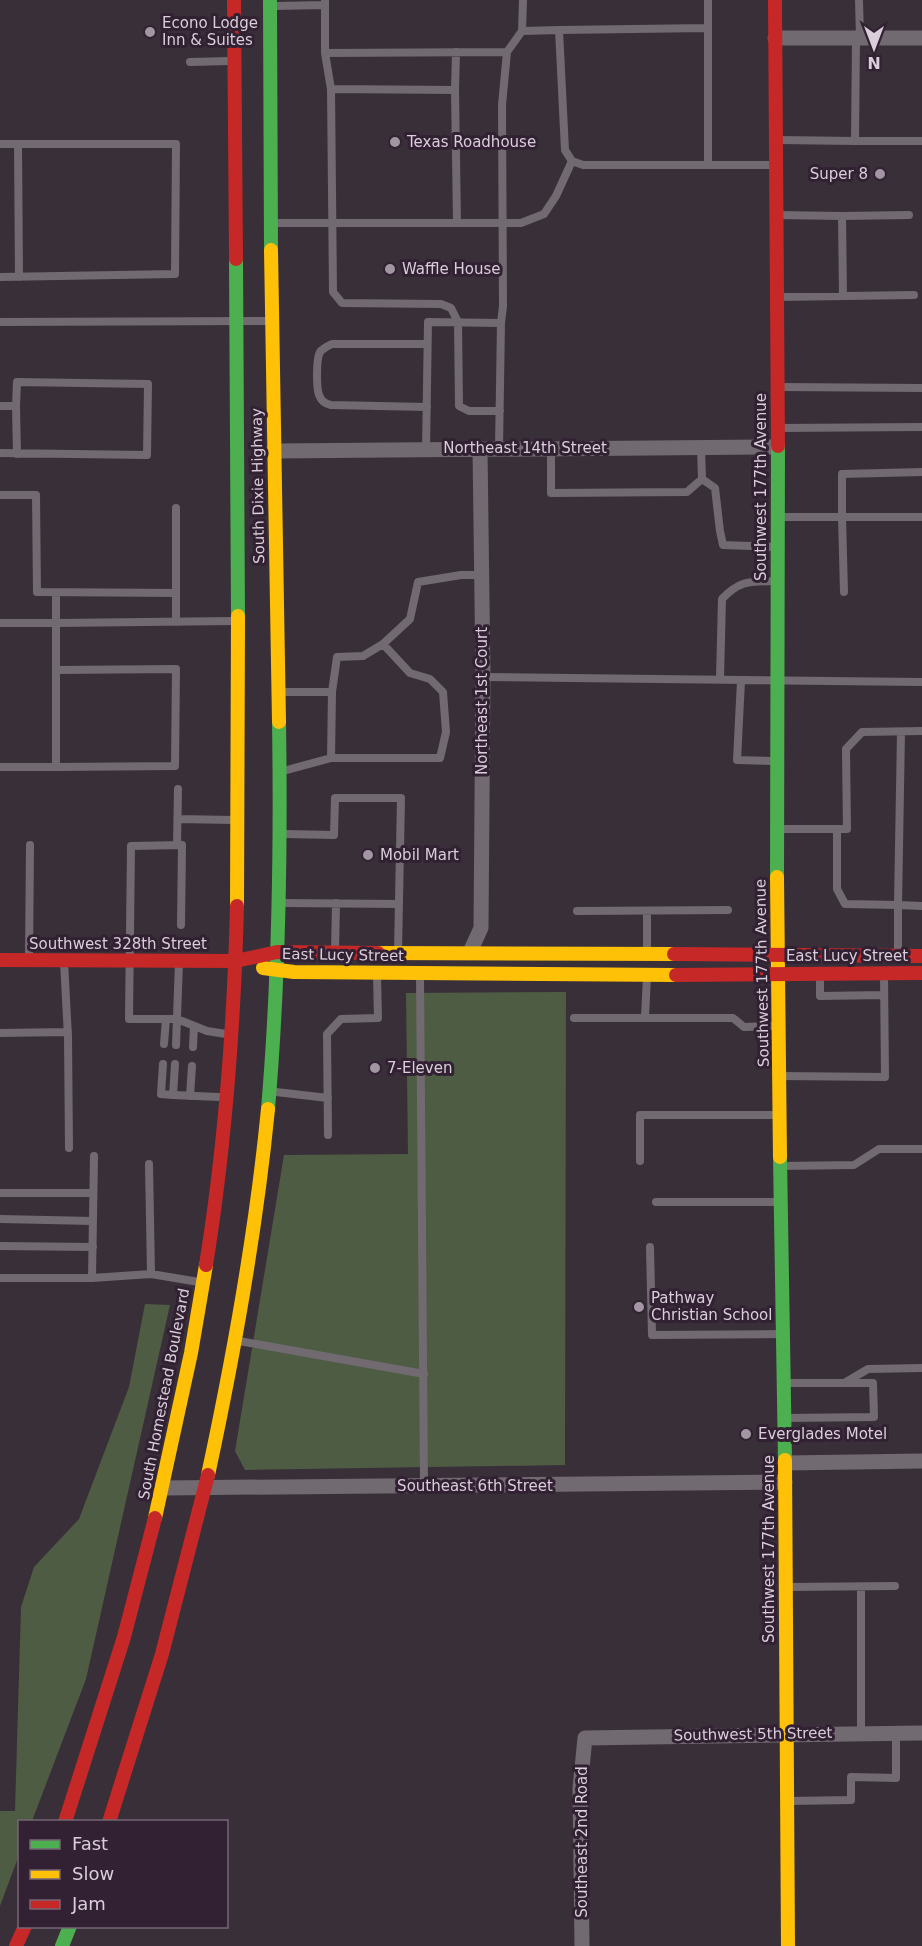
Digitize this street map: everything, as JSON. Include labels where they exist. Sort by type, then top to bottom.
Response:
[{"type":"main road","name":"South Dixie Highway","points":[[234,0],[240,820],[236,961]]},
{"type":"main road","name":"Southwest 177th Avenue","points":[[775,0],[779,547],[776,829],[786,1482],[788,1946]]},
{"type":"main road","name":"South Dixie Highway","points":[[270,3],[273,451],[280,772],[280,903],[276,971]]},
{"type":"main road","name":"East Lucy Street","points":[[236,961],[277,952],[922,956]]},
{"type":"main road","points":[[490,953],[491,973]]},
{"type":"main road","points":[[555,953],[555,973]]},
{"type":"main road","name":"Southwest 328th Street","points":[[0,960],[236,961]]},
{"type":"main road","name":"East Lucy Street","points":[[236,961],[276,971],[647,974],[922,973]]},
{"type":"main road","name":"South Homestead Boulevard","points":[[65,1820],[93,1743],[122,1647],[164,1488],[183,1401],[212,1226],[226,1098],[236,961]]},
{"type":"main road","points":[[109,1820],[165,1648],[207,1487],[237,1340],[254,1227],[269,1091],[276,971]]},
{"type":"main road","points":[[16,1946],[24,1928]]},
{"type":"main road","points":[[62,1946],[69,1928]]},
{"type":"street","points":[[775,38],[922,38]]},
{"type":"street","name":"Northeast 14th Street","points":[[273,451],[777,447]]},
{"type":"street","name":"Northeast 1st Court","points":[[470,952],[481,928],[483,677],[480,448]]},
{"type":"street","points":[[785,1463],[922,1461]]},
{"type":"street","name":"Southeast 6th Street","points":[[164,1488],[786,1482]]},
{"type":"street","name":"Southwest 5th Street","points":[[585,1738],[922,1733]]},
{"type":"street","name":"Southeast 2nd Road","points":[[582,1946],[580,1788],[585,1738]]},
{"type":"lane","points":[[499,448],[503,306],[502,105],[507,52],[522,31],[523,0]]},
{"type":"lane","points":[[708,0],[708,165]]},
{"type":"lane","points":[[855,141],[859,0]]},
{"type":"lane","points":[[270,3],[325,3],[325,52],[331,89],[333,292],[342,303],[441,304],[451,308],[458,322],[459,406],[469,411],[500,411]]},
{"type":"lane","points":[[522,31],[707,28]]},
{"type":"lane","points":[[559,30],[565,150],[572,161],[583,165],[776,165]]},
{"type":"lane","points":[[325,52],[507,52]]},
{"type":"lane","points":[[456,52],[457,223]]},
{"type":"lane","points":[[190,62],[234,61]]},
{"type":"lane","points":[[331,89],[455,90]]},
{"type":"lane","points":[[775,140],[922,141]]},
{"type":"lane","points":[[0,144],[176,144],[175,274],[0,277]]},
{"type":"lane","points":[[18,144],[19,277]]},
{"type":"lane","points":[[271,223],[521,223],[544,214],[556,196],[572,161]]},
{"type":"lane","points":[[776,215],[909,215]]},
{"type":"lane","points":[[842,216],[843,296]]},
{"type":"lane","points":[[777,297],[914,295]]},
{"type":"lane","points":[[0,322],[272,321]]},
{"type":"lane","points":[[426,449],[428,322],[501,323]]},
{"type":"lane","points":[[427,344],[332,344],[320,352],[318,360],[318,392],[325,404],[427,407]]},
{"type":"lane","points":[[0,453],[17,454],[147,455],[148,384],[17,382],[17,454]]},
{"type":"lane","points":[[777,387],[922,388]]},
{"type":"lane","points":[[0,406],[16,406]]},
{"type":"lane","points":[[777,428],[922,427]]},
{"type":"lane","points":[[701,447],[702,479]]},
{"type":"lane","points":[[551,448],[551,493],[687,492],[702,479]]},
{"type":"lane","points":[[844,592],[842,474],[922,472]]},
{"type":"lane","points":[[702,479],[715,488],[723,545],[779,547]]},
{"type":"lane","points":[[0,495],[36,495],[37,592],[176,593]]},
{"type":"lane","points":[[176,508],[176,622]]},
{"type":"lane","points":[[778,517],[922,517]]},
{"type":"lane","points":[[331,758],[332,692],[337,657],[363,656],[383,644],[410,619],[418,582],[461,575],[482,575]]},
{"type":"lane","points":[[720,679],[722,599],[733,588],[746,582],[779,581]]},
{"type":"lane","points":[[56,592],[56,767]]},
{"type":"lane","points":[[0,623],[238,621]]},
{"type":"lane","points":[[280,772],[331,758],[440,758],[446,732],[443,692],[430,679],[410,673],[383,644]]},
{"type":"lane","points":[[0,767],[175,766],[176,669],[56,669]]},
{"type":"lane","points":[[483,677],[922,682]]},
{"type":"lane","points":[[741,681],[737,760],[777,761]]},
{"type":"lane","points":[[279,692],[332,692]]},
{"type":"lane","points":[[776,829],[847,829],[846,749],[862,732],[922,731]]},
{"type":"lane","points":[[898,956],[901,732]]},
{"type":"lane","points":[[177,845],[178,789]]},
{"type":"lane","points":[[280,834],[334,835],[335,798],[401,798],[398,952]]},
{"type":"lane","points":[[178,819],[240,820]]},
{"type":"lane","points":[[837,829],[837,889],[845,904],[922,906]]},
{"type":"lane","points":[[29,960],[30,845]]},
{"type":"lane","points":[[181,925],[182,845],[130,846],[129,1019],[177,1019],[207,1031],[231,1035]]},
{"type":"lane","points":[[280,903],[399,904]]},
{"type":"lane","points":[[335,952],[336,903]]},
{"type":"lane","points":[[577,911],[728,910]]},
{"type":"lane","points":[[645,1017],[647,911]]},
{"type":"lane","points":[[328,1135],[327,1034],[341,1019],[378,1018],[377,952]]},
{"type":"lane","points":[[64,961],[68,1032],[69,1148]]},
{"type":"lane","points":[[176,1045],[179,961]]},
{"type":"lane","points":[[420,973],[424,1486]]},
{"type":"lane","points":[[820,973],[820,996],[884,995]]},
{"type":"lane","points":[[780,1076],[885,1077],[884,973]]},
{"type":"lane","points":[[574,1018],[733,1018],[744,1027],[779,1026]]},
{"type":"lane","points":[[164,1044],[165,1019]]},
{"type":"lane","points":[[193,1047],[194,1026]]},
{"type":"lane","points":[[0,1033],[68,1032]]},
{"type":"lane","points":[[163,1064],[161,1094],[226,1098]]},
{"type":"lane","points":[[173,1095],[175,1064]]},
{"type":"lane","points":[[190,1096],[192,1066]]},
{"type":"lane","points":[[269,1091],[328,1098]]},
{"type":"lane","points":[[640,1161],[640,1116],[780,1115]]},
{"type":"lane","points":[[781,1166],[854,1165],[879,1149],[922,1149]]},
{"type":"lane","points":[[92,1278],[94,1156]]},
{"type":"lane","points":[[149,1164],[151,1275]]},
{"type":"lane","points":[[0,1193],[93,1193]]},
{"type":"lane","points":[[656,1202],[782,1202]]},
{"type":"lane","points":[[0,1220],[93,1221]]},
{"type":"lane","points":[[0,1246],[93,1247]]},
{"type":"lane","points":[[650,1247],[652,1335],[783,1334]]},
{"type":"lane","points":[[0,1278],[92,1278],[151,1275],[203,1283]]},
{"type":"lane","points":[[237,1340],[424,1374]]},
{"type":"lane","points":[[845,1383],[868,1370],[922,1368]]},
{"type":"lane","points":[[783,1383],[873,1383],[874,1417],[784,1418]]},
{"type":"lane","points":[[786,1587],[895,1586]]},
{"type":"lane","points":[[861,1587],[861,1733]]},
{"type":"lane","points":[[787,1801],[851,1800],[851,1777],[896,1778],[896,1733]]},
{"type":"green space","points":[[566,992],[565,1465],[245,1470],[235,1451],[284,1155],[408,1154],[406,993]]},
{"type":"green space","points":[[145,1304],[170,1305],[86,1679],[32,1820],[18,1820],[18,1858],[0,1906],[0,1811],[15,1811],[21,1607],[34,1567],[79,1519],[129,1387]]},
{"type":"traffic: fast","points":[[270,0],[271,250]]},
{"type":"traffic: fast","points":[[236,259],[238,616]]},
{"type":"traffic: fast","points":[[777,877],[778,446]]},
{"type":"traffic: fast","points":[[268,1109],[275,1012],[278,916],[279,722]]},
{"type":"traffic: fast","points":[[780,1157],[785,1460]]},
{"type":"traffic: fast","points":[[62,1946],[69,1928]]},
{"type":"traffic: slow","points":[[271,250],[279,722]]},
{"type":"traffic: slow","points":[[237,906],[238,616]]},
{"type":"traffic: slow","points":[[777,877],[780,1157]]},
{"type":"traffic: slow","points":[[378,953],[674,954]]},
{"type":"traffic: slow","points":[[263,968],[294,972],[676,975]]},
{"type":"traffic: slow","points":[[208,1475],[243,1293],[268,1109]]},
{"type":"traffic: slow","points":[[155,1518],[191,1353],[206,1265]]},
{"type":"traffic: slow","points":[[785,1460],[788,1946]]},
{"type":"traffic: jam","points":[[234,0],[236,259]]},
{"type":"traffic: jam","points":[[775,0],[778,446]]},
{"type":"traffic: jam","points":[[206,1265],[228,1086],[237,906]]},
{"type":"traffic: jam","points":[[0,960],[236,961],[277,952],[378,953]]},
{"type":"traffic: jam","points":[[674,954],[922,956]]},
{"type":"traffic: jam","points":[[676,975],[922,973]]},
{"type":"traffic: jam","points":[[110,1820],[162,1654],[208,1475]]},
{"type":"traffic: jam","points":[[66,1820],[124,1637],[155,1518]]},
{"type":"traffic: jam","points":[[16,1946],[24,1928]]},
{"type":"place","name":"Econo Lodge Inn & Suites","points":[[150,32]]},
{"type":"place","name":"Texas Roadhouse","points":[[395,142]]},
{"type":"place","name":"Super 8","points":[[880,174]]},
{"type":"place","name":"Waffle House","points":[[390,269]]},
{"type":"place","name":"Mobil Mart","points":[[368,855]]},
{"type":"place","name":"7-Eleven","points":[[375,1068]]},
{"type":"place","name":"Pathway Christian School","points":[[639,1307]]},
{"type":"place","name":"Everglades Motel","points":[[746,1434]]}]
